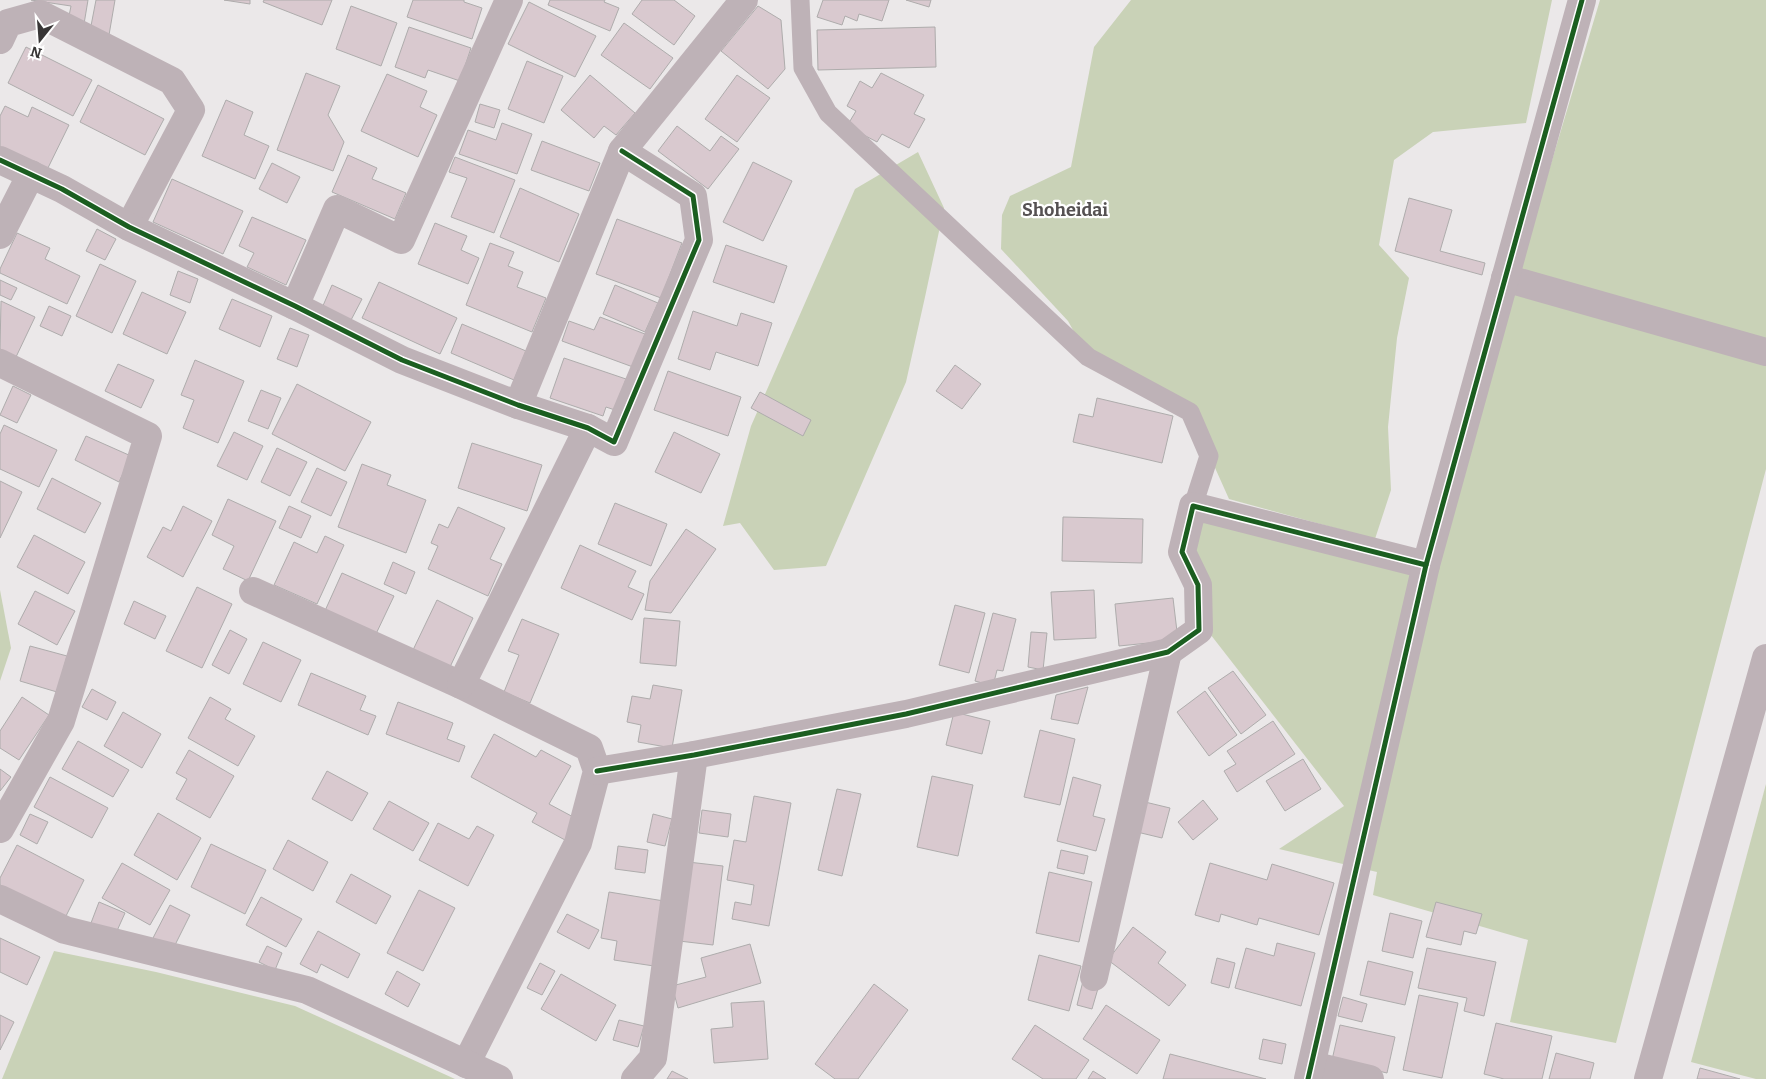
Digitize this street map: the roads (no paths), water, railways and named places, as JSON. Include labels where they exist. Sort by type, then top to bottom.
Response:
[{"type":"street","points":[[295,306],[337,209],[401,240],[509,0]]},
{"type":"street","points":[[518,405],[622,151],[744,0]]},
{"type":"street","points":[[1370,1079],[1310,1072],[1426,565],[1582,0]]},
{"type":"street","points":[[0,40],[8,23],[40,14],[172,81],[191,110],[129,228]]},
{"type":"street","points":[[0,160],[62,189],[129,228],[295,306],[402,360],[518,405],[588,428],[614,442],[699,240],[693,196],[622,151]]},
{"type":"street","points":[[0,235],[31,174]]},
{"type":"street","points":[[1505,278],[1766,352]]},
{"type":"street","points":[[0,363],[148,436],[61,722],[0,829]]},
{"type":"street","points":[[461,684],[588,428]]},
{"type":"street","points":[[597,771],[694,755],[906,714],[1168,652],[1199,630],[1198,585],[1182,552],[1193,506],[1426,565]]},
{"type":"street","points":[[253,591],[461,684],[589,748],[597,771],[578,843],[466,1064]]},
{"type":"street","points":[[1094,977],[1168,652]]},
{"type":"street","points":[[1648,1079],[1766,658]]},
{"type":"street","points":[[635,1079],[653,1058],[694,755]]},
{"type":"street","points":[[0,899],[65,930],[307,990],[499,1079]]},
{"type":"lane","points":[[800,0],[803,68],[828,113],[1088,357],[1190,412],[1209,456],[1193,506]]},
{"type":"district","name":"Shoheidai","points":[[1065,210]]}]
